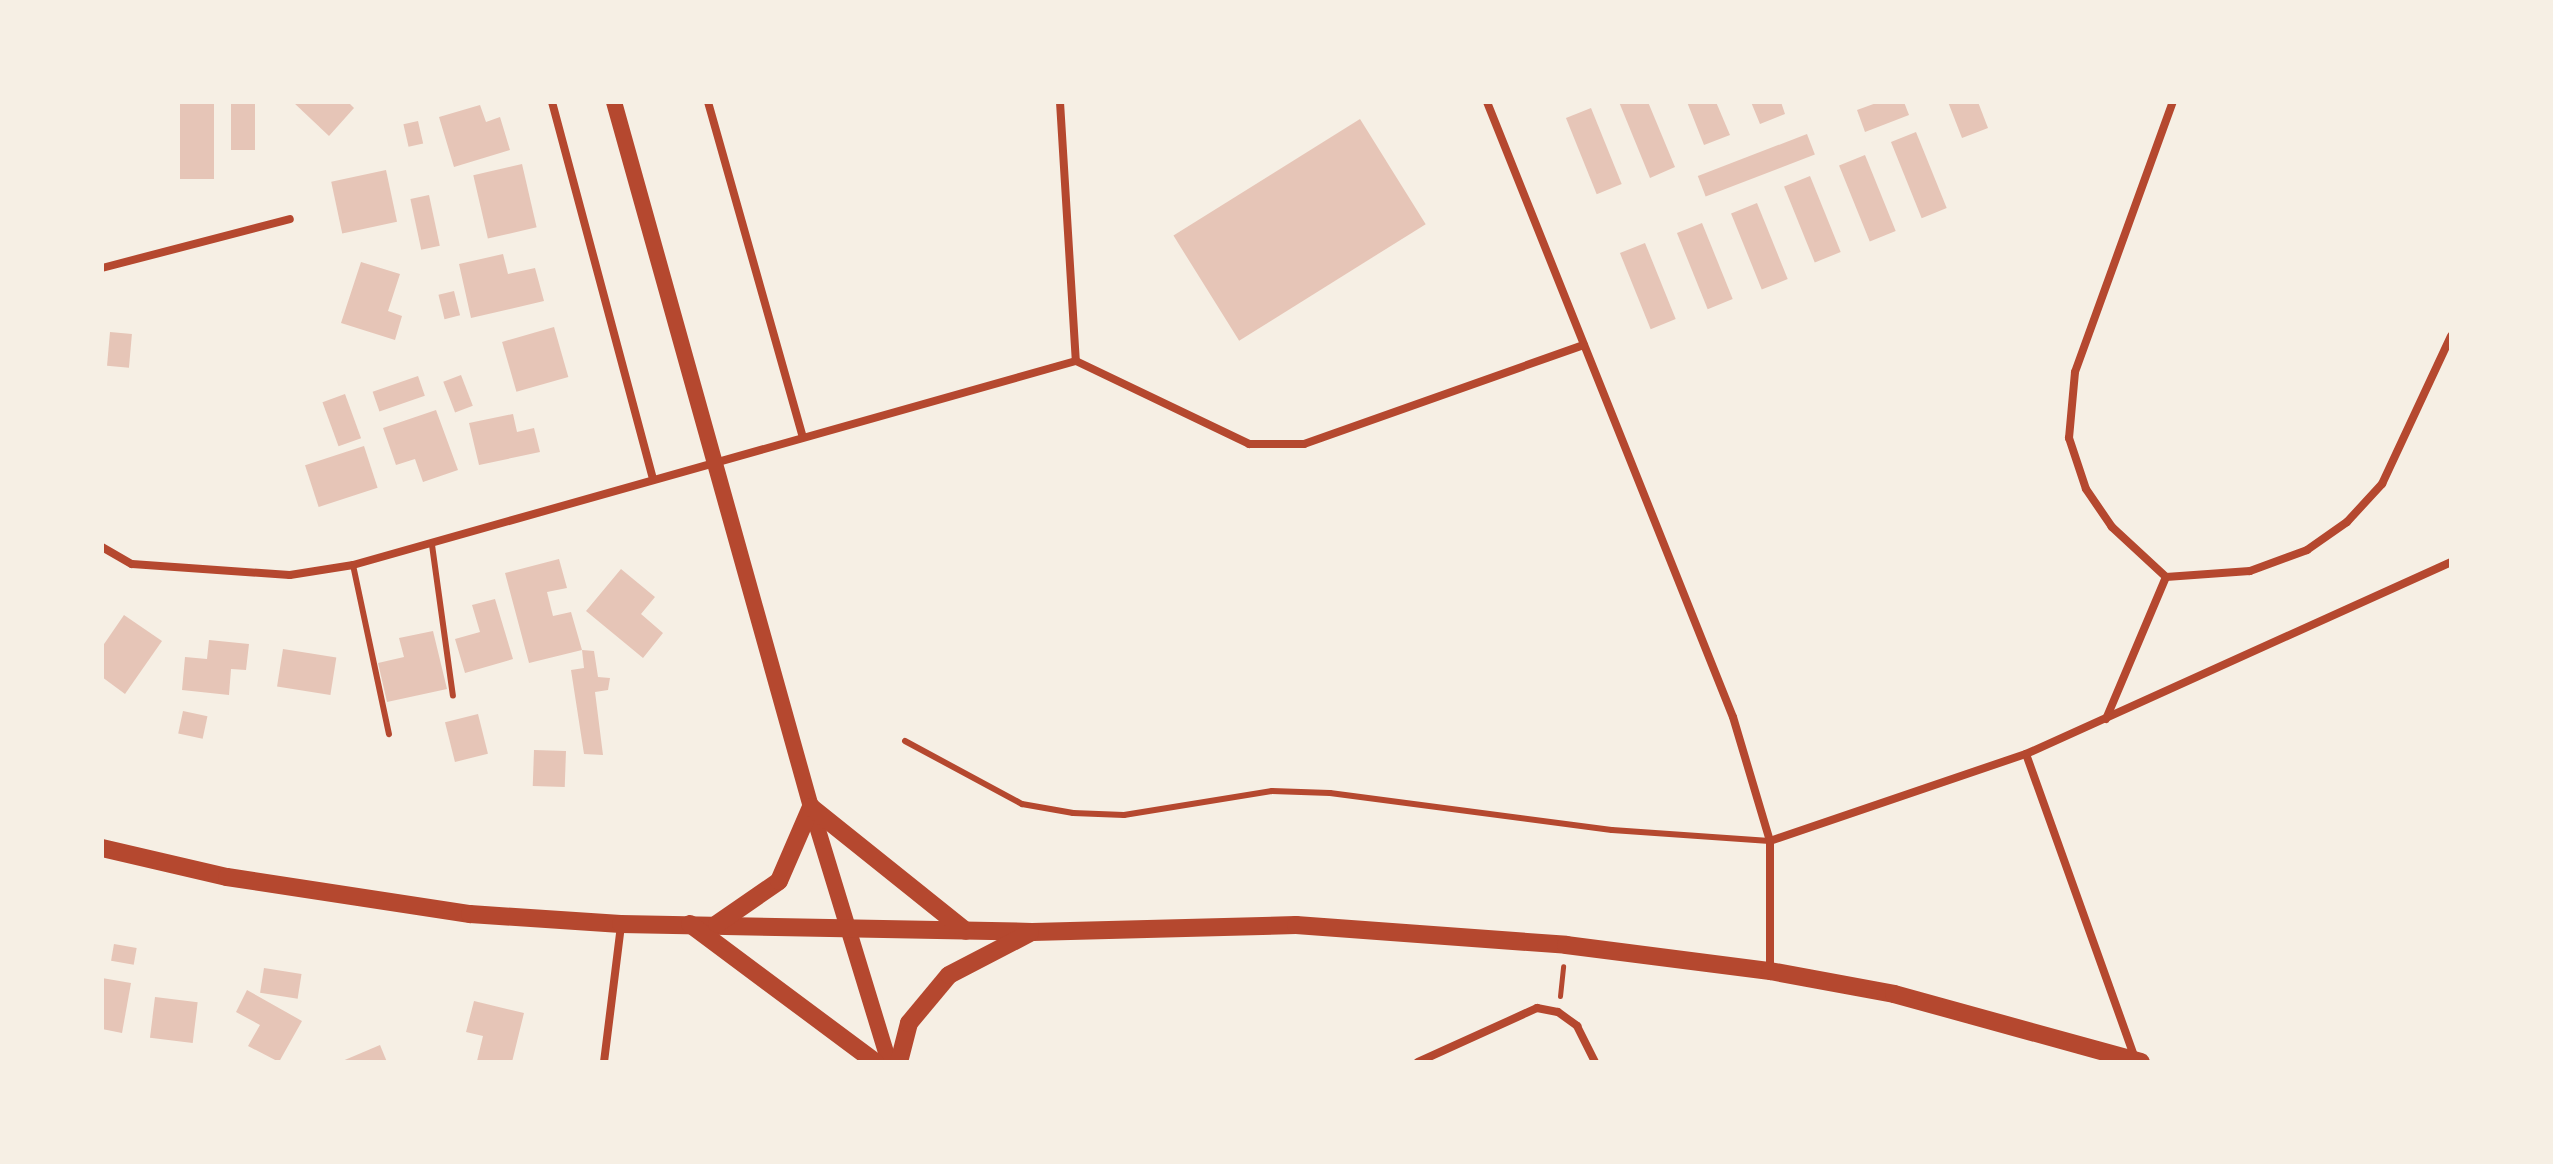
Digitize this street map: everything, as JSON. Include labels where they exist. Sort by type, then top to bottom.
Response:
[{"type":"main road","points":[[614,102],[718,464],[811,807],[889,1062]]},
{"type":"main road","points":[[717,924],[779,881],[811,807]]},
{"type":"main road","points":[[811,807],[966,931]]},
{"type":"main road","points":[[102,848],[152,863],[388,904],[621,924],[1032,932],[1296,925],[1566,945],[1770,971],[1894,994],[2138,1061]]},
{"type":"main road","points":[[690,924],[875,1062]]},
{"type":"main road","points":[[899,1062],[909,1023],[949,975],[1032,932]]},
{"type":"street","points":[[552,102],[653,478]]},
{"type":"street","points":[[708,102],[803,437]]},
{"type":"street","points":[[1060,102],[1076,361]]},
{"type":"street","points":[[1487,102],[1733,717],[1770,841],[1770,971]]},
{"type":"street","points":[[2173,102],[2075,372],[2069,438],[2086,489],[2112,527],[2166,577],[2250,571],[2307,550],[2347,522],[2382,484],[2451,336]]},
{"type":"street","points":[[102,268],[290,219]]},
{"type":"street","points":[[102,547],[132,564],[290,575],[353,565],[1076,361],[1249,444],[1272,448],[1304,444],[1584,345]]},
{"type":"street","points":[[1770,841],[2026,754],[2451,562]]},
{"type":"street","points":[[2106,720],[2166,577]]},
{"type":"street","points":[[2026,754],[2138,1061]]},
{"type":"street","points":[[604,1062],[621,924]]},
{"type":"street","points":[[1418,1062],[1515,1014],[1537,1008],[1558,1012],[1590,1044],[1595,1062]]},
{"type":"lane","points":[[432,545],[453,696]]},
{"type":"lane","points":[[353,565],[389,734]]},
{"type":"lane","points":[[905,741],[1022,804],[1073,813],[1124,815],[1272,791],[1330,793],[1612,830],[1770,841]]},
{"type":"path","points":[[1558,1012],[1566,945]]},
{"type":"building","points":[[180,102],[214,102],[214,179],[180,179]]},
{"type":"building","points":[[231,102],[255,102],[255,150],[231,150]]},
{"type":"building","points":[[293,102],[348,102],[354,108],[329,136]]},
{"type":"building","points":[[1619,102],[1648,102],[1675,167],[1650,178]]},
{"type":"building","points":[[1687,102],[1716,102],[1730,135],[1704,145]]},
{"type":"building","points":[[1751,102],[1781,102],[1785,114],[1760,124]]},
{"type":"building","points":[[1879,102],[1904,102],[1909,115],[1865,132],[1857,110]]},
{"type":"building","points":[[1948,102],[1978,102],[1988,128],[1962,138]]},
{"type":"building","points":[[480,105],[486,122],[500,117],[510,150],[454,167],[439,117]]},
{"type":"building","points":[[1591,108],[1622,184],[1597,194],[1566,118]]},
{"type":"building","points":[[1360,119],[1426,224],[1239,341],[1173,236]]},
{"type":"building","points":[[418,121],[423,143],[409,147],[403,124]]},
{"type":"building","points":[[1916,132],[1947,208],[1922,218],[1891,142]]},
{"type":"building","points":[[1807,134],[1815,155],[1706,196],[1698,176]]},
{"type":"building","points":[[1865,155],[1896,231],[1870,242],[1839,165]]},
{"type":"building","points":[[522,164],[537,227],[488,239],[473,175]]},
{"type":"building","points":[[386,170],[397,222],[342,233],[331,182]]},
{"type":"building","points":[[1810,176],[1841,252],[1815,263],[1784,186]]},
{"type":"building","points":[[429,195],[440,246],[421,250],[410,199]]},
{"type":"building","points":[[1757,203],[1788,279],[1762,290],[1731,213]]},
{"type":"building","points":[[1702,223],[1733,299],[1708,309],[1677,233]]},
{"type":"building","points":[[1645,243],[1676,319],[1651,329],[1620,253]]},
{"type":"building","points":[[503,254],[508,274],[535,268],[544,301],[471,318],[459,264]]},
{"type":"building","points":[[361,262],[400,274],[388,311],[402,316],[395,340],[341,323]]},
{"type":"building","points":[[454,291],[460,315],[445,319],[438,295]]},
{"type":"building","points":[[554,327],[568,377],[516,392],[502,342]]},
{"type":"building","points":[[110,332],[132,334],[129,368],[107,366]]},
{"type":"building","points":[[461,375],[473,406],[455,413],[443,382]]},
{"type":"building","points":[[418,376],[425,396],[379,411],[373,392]]},
{"type":"building","points":[[345,394],[361,438],[339,446],[322,402]]},
{"type":"building","points":[[436,410],[458,470],[423,482],[415,459],[396,465],[383,428]]},
{"type":"building","points":[[513,414],[517,432],[534,428],[540,452],[479,465],[469,423]]},
{"type":"building","points":[[364,446],[378,488],[319,507],[305,465]]},
{"type":"building","points":[[559,559],[567,588],[547,592],[553,616],[571,612],[582,650],[529,663],[505,573]]},
{"type":"building","points":[[621,569],[655,597],[641,614],[663,633],[643,658],[586,611]]},
{"type":"building","points":[[495,599],[513,659],[465,673],[455,639],[480,632],[472,605]]},
{"type":"building","points":[[124,615],[162,641],[125,694],[102,677],[102,647]]},
{"type":"building","points":[[433,631],[447,689],[387,702],[378,663],[404,657],[399,638]]},
{"type":"building","points":[[209,640],[249,644],[246,670],[231,669],[229,695],[182,690],[185,657],[207,659]]},
{"type":"building","points":[[283,649],[336,657],[330,695],[277,687]]},
{"type":"building","points":[[582,650],[594,651],[598,677],[610,678],[608,690],[595,692],[603,755],[584,754],[571,670],[584,668]]},
{"type":"building","points":[[183,711],[207,716],[203,739],[178,733]]},
{"type":"building","points":[[478,714],[488,754],[455,762],[445,722]]},
{"type":"building","points":[[534,750],[566,751],[565,787],[533,786]]},
{"type":"building","points":[[114,944],[137,948],[134,965],[111,961]]},
{"type":"building","points":[[264,968],[302,974],[298,999],[260,993]]},
{"type":"building","points":[[102,978],[131,983],[122,1033],[102,1029]]},
{"type":"building","points":[[247,990],[302,1021],[279,1062],[248,1046],[260,1025],[236,1012]]},
{"type":"building","points":[[155,997],[198,1002],[193,1043],[150,1038]]},
{"type":"building","points":[[474,1001],[524,1013],[512,1062],[477,1061],[483,1036],[466,1032]]},
{"type":"building","points":[[380,1045],[387,1062],[340,1062]]}]
